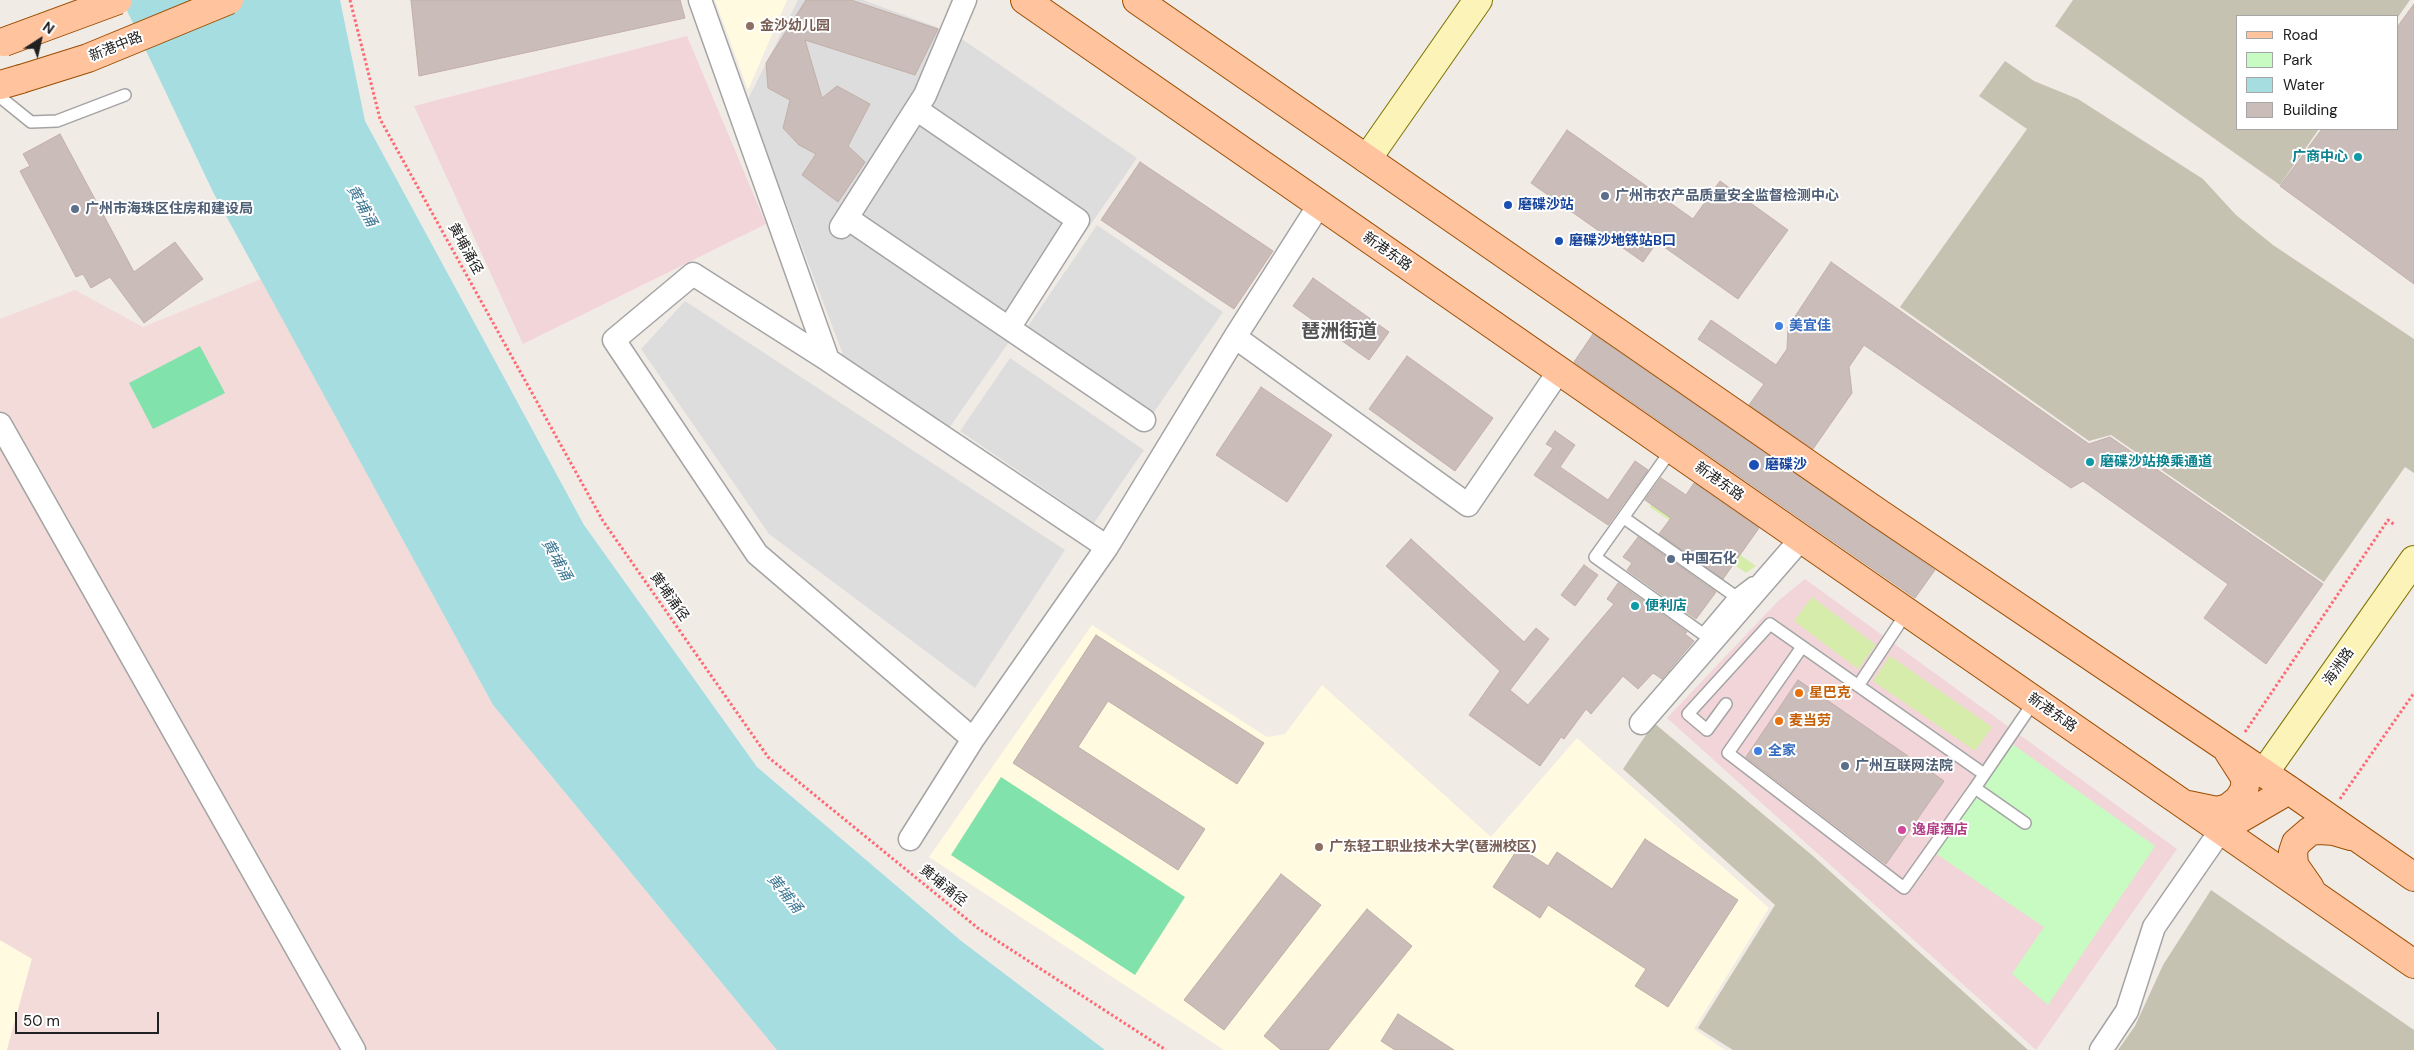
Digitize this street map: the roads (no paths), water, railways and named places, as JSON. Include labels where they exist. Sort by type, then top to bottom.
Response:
[{"type":"main road","points":[[2,43],[118,0]]},
{"type":"main road","name":"新港中路","points":[[11,82],[88,58],[229,0]]},
{"type":"main road","name":"新港东路","points":[[1025,0],[1672,449],[1794,547],[1907,612],[2414,964]]},
{"type":"main road","points":[[1137,0],[1880,514],[2328,816],[2414,877]]},
{"type":"main road","points":[[2184,804],[2218,811],[2228,808],[2238,800],[2244,790],[2246,779],[2227,748]]},
{"type":"main road","points":[[2221,830],[2289,790]]},
{"type":"main road","points":[[2320,900],[2299,876],[2294,865],[2293,852],[2296,843],[2303,835],[2320,830],[2334,831],[2362,840]]},
{"type":"street","points":[[700,0],[828,360]]},
{"type":"street","points":[[965,0],[925,95],[844,222],[1009,328],[1144,420]]},
{"type":"street","points":[[1367,158],[1478,0]]},
{"type":"street","points":[[916,109],[1078,220],[1009,328]]},
{"type":"street","points":[[910,839],[973,739],[1107,547],[1235,337],[1319,205]]},
{"type":"street","points":[[973,739],[757,554],[614,340],[693,274],[828,360],[1107,547]]},
{"type":"street","points":[[1235,337],[1468,505],[1559,371]]},
{"type":"street","points":[[0,424],[354,1050]]},
{"type":"street","points":[[1641,723],[1794,547]]},
{"type":"street","name":"海洲路","points":[[2264,773],[2414,560]]},
{"type":"street","points":[[2101,1050],[2127,1010],[2154,927],[2221,830]]},
{"type":"lane","points":[[0,97],[31,122],[57,121],[125,95]]},
{"type":"lane","points":[[1672,449],[1595,557],[1703,634],[1734,596],[1794,547]]},
{"type":"lane","points":[[1624,518],[1734,596]]},
{"type":"lane","points":[[1858,686],[1907,612]]},
{"type":"lane","points":[[1726,704],[1707,730],[1688,714],[1770,624],[1984,774]]},
{"type":"lane","points":[[1802,647],[1728,754],[1904,888],[2035,700]]},
{"type":"lane","points":[[1975,788],[2025,823]]},
{"type":"water","name":"黄埔涌","points":[[122,0],[340,0],[365,121],[584,525],[757,767],[960,940],[1105,1050],[777,1050],[493,705],[213,192]]},
{"type":"place","name":"金沙幼儿园","points":[[750,26]]},
{"type":"place","name":"广商中心","points":[[2358,157]]},
{"type":"place","name":"广州市农产品质量安全监督检测中心","points":[[1605,196]]},
{"type":"place","name":"磨碟沙站","points":[[1508,205]]},
{"type":"place","name":"广州市海珠区住房和建设局","points":[[75,209]]},
{"type":"place","name":"磨碟沙地铁站B口","points":[[1559,241]]},
{"type":"place","name":"美宜佳","points":[[1779,326]]},
{"type":"place","name":"磨碟沙站换乘通道","points":[[2090,462]]},
{"type":"place","name":"磨碟沙","points":[[1754,465]]},
{"type":"place","name":"中国石化","points":[[1671,559]]},
{"type":"place","name":"便利店","points":[[1635,606]]},
{"type":"place","name":"星巴克","points":[[1799,693]]},
{"type":"place","name":"麦当劳","points":[[1779,721]]},
{"type":"place","name":"全家","points":[[1758,751]]},
{"type":"place","name":"广州互联网法院","points":[[1845,766]]},
{"type":"place","name":"逸扉酒店","points":[[1902,830]]},
{"type":"place","name":"广东轻工职业技术大学(琶洲校区)","points":[[1319,847]]},
{"type":"district","name":"琶洲街道","points":[[1339,332]]}]
